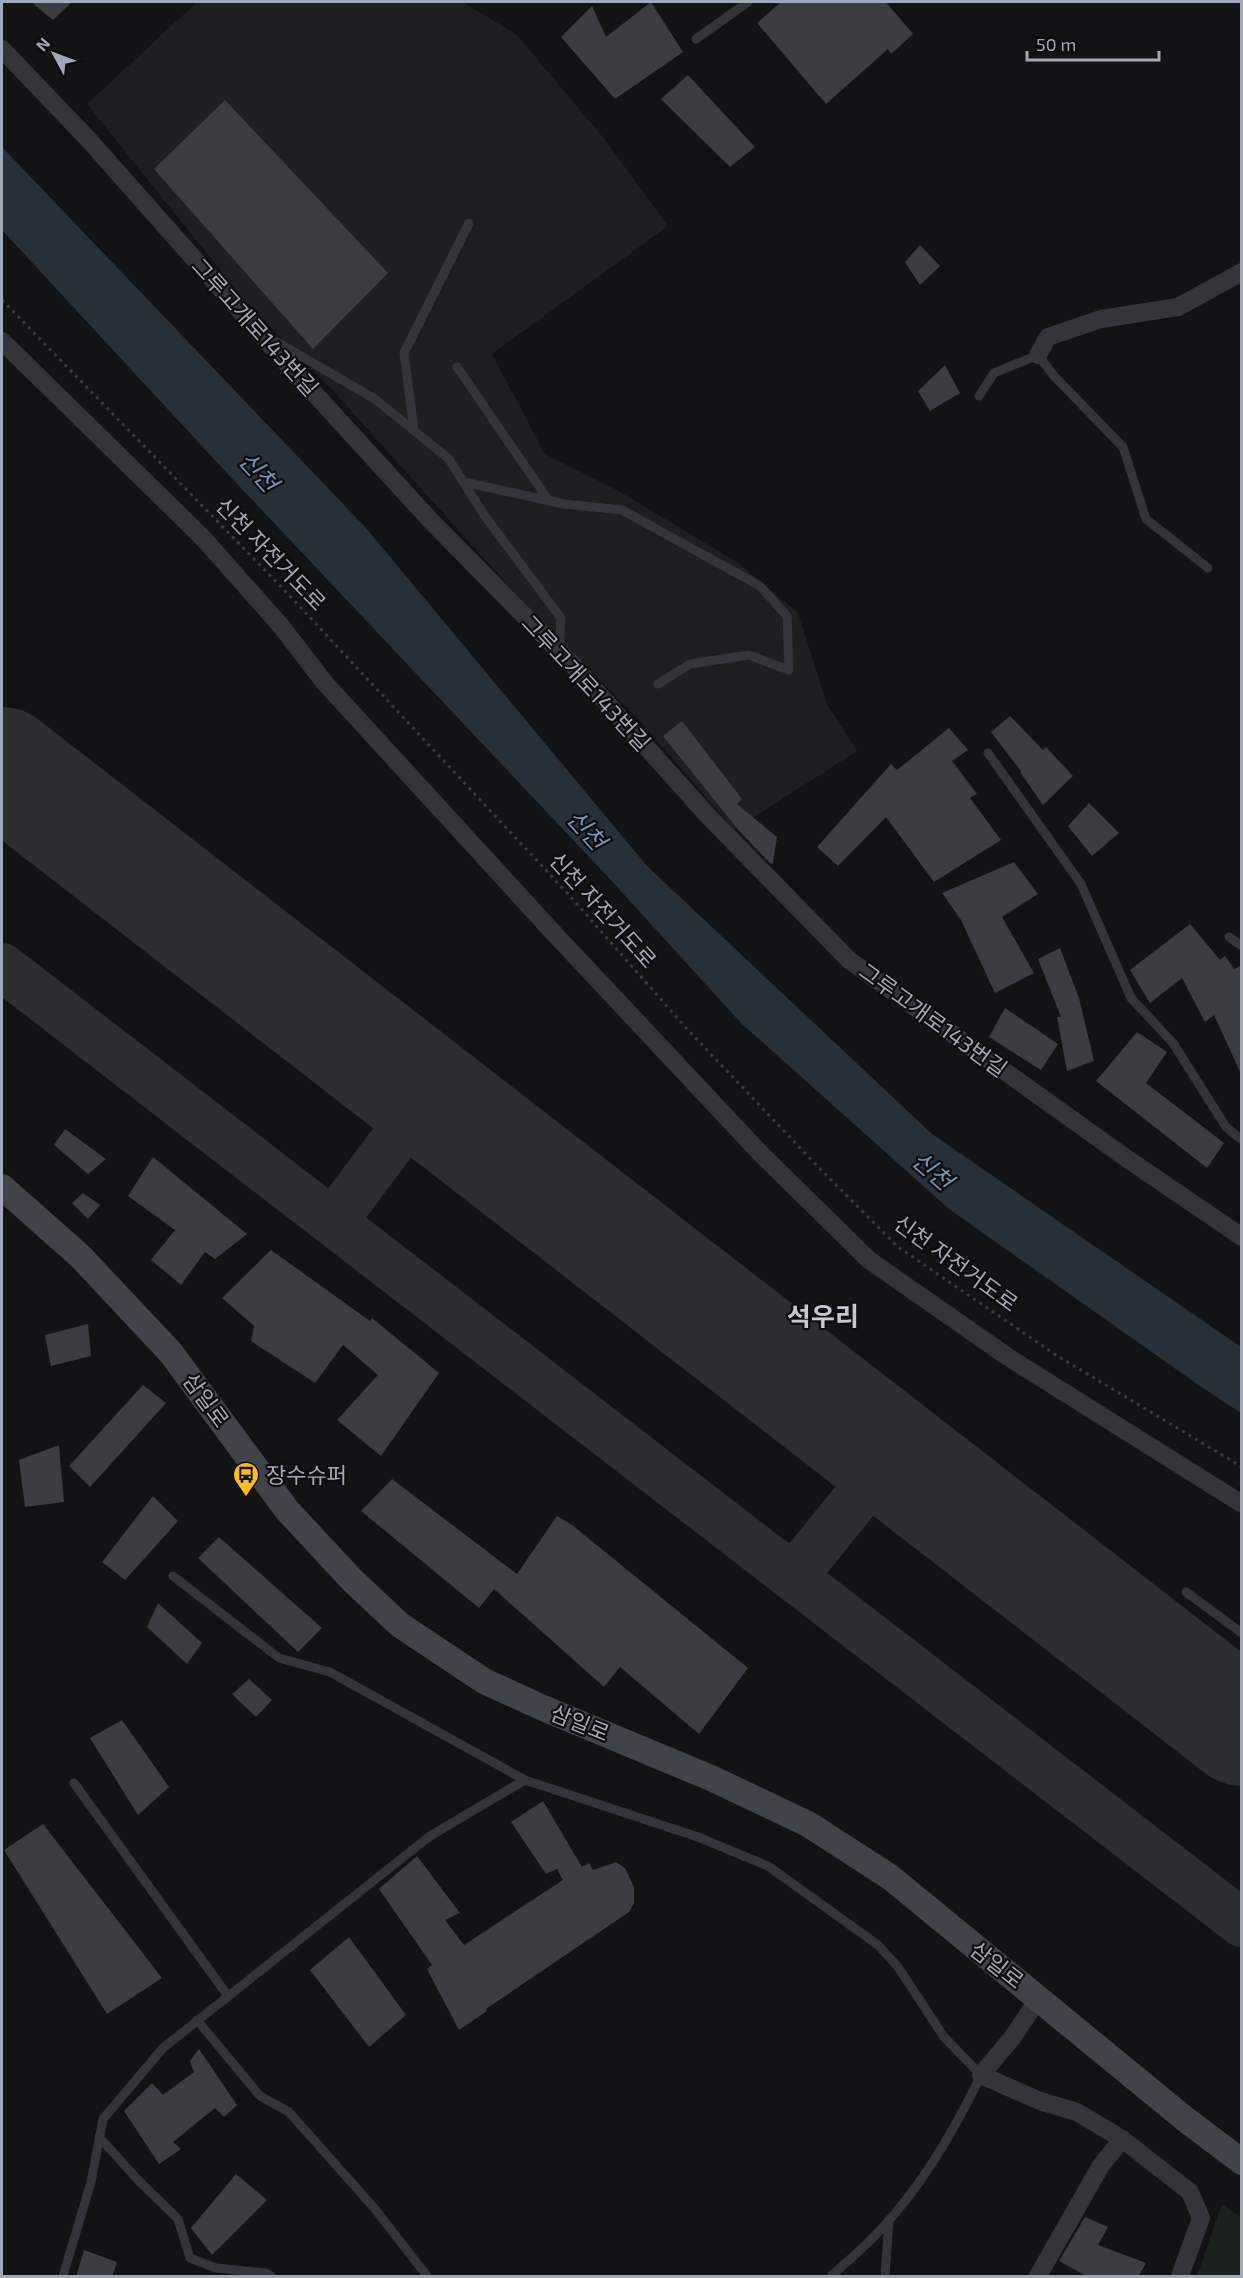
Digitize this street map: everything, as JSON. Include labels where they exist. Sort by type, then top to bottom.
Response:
[{"type":"main road","name":"삼일로","points":[[2,1187],[81,1257],[171,1353],[286,1510],[352,1580],[400,1625],[484,1681],[711,1779],[808,1824],[890,1877],[1185,2119],[1242,2162]]},
{"type":"street","name":"그루고개로143번길","points":[[2,49],[95,148],[431,521],[558,651],[709,817],[849,960],[1126,1158],[1241,1237]]},
{"type":"street","points":[[1038,355],[1048,337],[1101,319],[1178,307],[1242,272]]},
{"type":"street","points":[[2,341],[203,538],[281,626],[324,682],[542,920],[762,1155],[869,1260],[1008,1357],[1242,1504]]},
{"type":"street","points":[[1039,1998],[1012,2038],[981,2075],[1040,2101],[1077,2112],[1122,2139],[1190,2192],[1201,2218],[1180,2277]]},
{"type":"street","points":[[1038,2277],[1100,2167],[1122,2139]]},
{"type":"lane","points":[[696,39],[748,2]]},
{"type":"lane","points":[[414,430],[404,353],[469,223]]},
{"type":"lane","points":[[260,333],[375,399],[450,459],[502,540],[561,618],[558,651]]},
{"type":"lane","points":[[979,396],[994,373],[1038,355],[1054,376],[1123,447],[1146,519],[1208,568]]},
{"type":"lane","points":[[457,367],[549,501]]},
{"type":"lane","points":[[464,482],[549,501],[622,510],[760,586],[787,616],[789,670],[748,655],[690,664],[658,684]]},
{"type":"lane","points":[[988,753],[1080,884],[1131,998],[1173,1043],[1226,1127],[1242,1140]]},
{"type":"lane","points":[[1229,937],[1242,946]]},
{"type":"lane","points":[[173,1576],[279,1658],[330,1672],[525,1780],[698,1837],[768,1866],[878,1945],[898,1967],[944,2037],[981,2075],[957,2124],[909,2195],[889,2220],[831,2277]]},
{"type":"lane","points":[[1186,1592],[1242,1633]]},
{"type":"lane","points":[[63,2277],[92,2182],[103,2119],[163,2048],[430,1836],[525,1780]]},
{"type":"lane","points":[[74,1783],[228,1996]]},
{"type":"lane","points":[[197,2020],[260,2096],[289,2112],[375,2209],[427,2277]]},
{"type":"lane","points":[[99,2137],[178,2219],[190,2258],[216,2268],[266,2272],[271,2277]]},
{"type":"lane","points":[[885,2277],[889,2220]]},
{"type":"path","name":"신천 자전거도로","points":[[2,300],[288,594],[561,886],[687,1029],[898,1247],[1056,1355],[1242,1467]]},
{"type":"shaded area","points":[[197,2],[463,2],[517,35],[606,141],[668,226],[492,354],[545,454],[617,490],[737,562],[798,613],[827,704],[857,751],[734,830],[640,721],[525,604],[337,395],[245,301],[87,104]]},
{"type":"shaded area","points":[[1222,2204],[1241,2218],[1241,2276],[1197,2276]]},
{"type":"water","name":"신천","points":[[2,147],[366,528],[647,866],[932,1134],[1241,1347],[1241,1413],[949,1209],[741,1023],[608,877],[225,471],[2,230]]},
{"type":"building","points":[[31,2],[72,2],[53,20]]},
{"type":"building","points":[[651,2],[683,52],[615,99],[561,37],[592,6],[606,37]]},
{"type":"building","points":[[781,2],[886,2],[913,34],[891,54],[888,49],[826,104],[757,23]]},
{"type":"building","points":[[688,75],[755,147],[730,167],[661,99]]},
{"type":"building","points":[[225,100],[388,273],[313,349],[154,169]]},
{"type":"building","points":[[920,245],[940,266],[920,285],[905,262]]},
{"type":"building","points":[[945,365],[960,393],[930,411],[918,391]]},
{"type":"building","points":[[1010,716],[1043,750],[1046,747],[1073,776],[1043,805],[1021,771],[991,732]]},
{"type":"building","points":[[682,721],[742,799],[737,804],[777,837],[773,863],[771,864],[740,832],[663,736]]},
{"type":"building","points":[[949,728],[968,750],[952,761],[977,794],[970,798],[1001,840],[934,882],[886,817],[838,866],[817,847],[891,764],[897,770]]},
{"type":"building","points":[[1089,803],[1119,833],[1092,856],[1068,826]]},
{"type":"building","points":[[1014,862],[1038,894],[1002,917],[1034,973],[995,993],[961,920],[942,893]]},
{"type":"building","points":[[1190,924],[1220,960],[1225,956],[1234,969],[1242,965],[1242,1076],[1214,1015],[1205,1022],[1182,978],[1150,1003],[1130,970]]},
{"type":"building","points":[[1060,948],[1079,998],[1094,1061],[1067,1071],[1057,1017],[1061,1017],[1038,959]]},
{"type":"building","points":[[1005,1008],[1058,1044],[1041,1070],[989,1037]]},
{"type":"building","points":[[1137,1032],[1167,1052],[1146,1083],[1224,1143],[1207,1168],[1096,1081]]},
{"type":"building","points":[[65,1129],[106,1159],[88,1174],[54,1145]]},
{"type":"building","points":[[153,1157],[247,1234],[215,1259],[205,1252],[181,1285],[151,1260],[175,1230],[128,1196]]},
{"type":"building","points":[[83,1193],[100,1205],[88,1219],[72,1203]]},
{"type":"building","points":[[271,1250],[370,1321],[372,1318],[439,1373],[381,1456],[337,1420],[378,1375],[343,1345],[315,1383],[251,1341],[254,1326],[222,1298]]},
{"type":"building","points":[[88,1324],[91,1356],[51,1366],[45,1335]]},
{"type":"building","points":[[143,1385],[166,1403],[90,1487],[69,1466]]},
{"type":"building","points":[[59,1445],[64,1502],[25,1507],[19,1460]]},
{"type":"building","points":[[392,1479],[517,1574],[557,1516],[572,1525],[748,1668],[699,1734],[620,1667],[604,1687],[494,1589],[479,1608],[361,1511]]},
{"type":"building","points":[[153,1496],[178,1521],[125,1580],[102,1562]]},
{"type":"building","points":[[219,1537],[322,1628],[298,1652],[198,1558]]},
{"type":"building","points":[[158,1603],[202,1643],[187,1664],[147,1627]]},
{"type":"building","points":[[249,1679],[272,1700],[256,1717],[232,1694]]},
{"type":"building","points":[[122,1720],[169,1787],[138,1815],[90,1738]]},
{"type":"building","points":[[543,1801],[582,1867],[589,1863],[593,1870],[616,1862],[625,1868],[634,1887],[634,1903],[629,1912],[486,2009],[487,2011],[459,2030],[427,1969],[432,1965],[379,1889],[417,1856],[460,1913],[445,1920],[464,1945],[563,1880],[557,1869],[546,1874],[511,1822]]},
{"type":"building","points":[[43,1824],[162,1978],[107,2014],[4,1850]]},
{"type":"building","points":[[349,1937],[406,2015],[369,2047],[310,1970]]},
{"type":"building","points":[[199,2049],[237,2105],[224,2117],[215,2108],[173,2142],[181,2149],[159,2164],[124,2111],[152,2083],[163,2095],[194,2072],[190,2061]]},
{"type":"building","points":[[236,2174],[267,2200],[212,2255],[191,2228]]},
{"type":"building","points":[[1085,2217],[1108,2227],[1098,2245],[1146,2263],[1138,2277],[1088,2277],[1059,2261]]},
{"type":"building","points":[[84,2250],[117,2262],[112,2277],[76,2277]]},
{"type":"taxiway","points":[[2,967],[1242,1923]]},
{"type":"taxiway","points":[[333,1222],[427,1096]]},
{"type":"taxiway","points":[[793,1577],[891,1456]]},
{"type":"runway","points":[[2,766],[1242,1727]]},
{"type":"place","name":"장수슈퍼","points":[[246,1498]]},
{"type":"district","name":"석우리","points":[[823,1317]]}]
